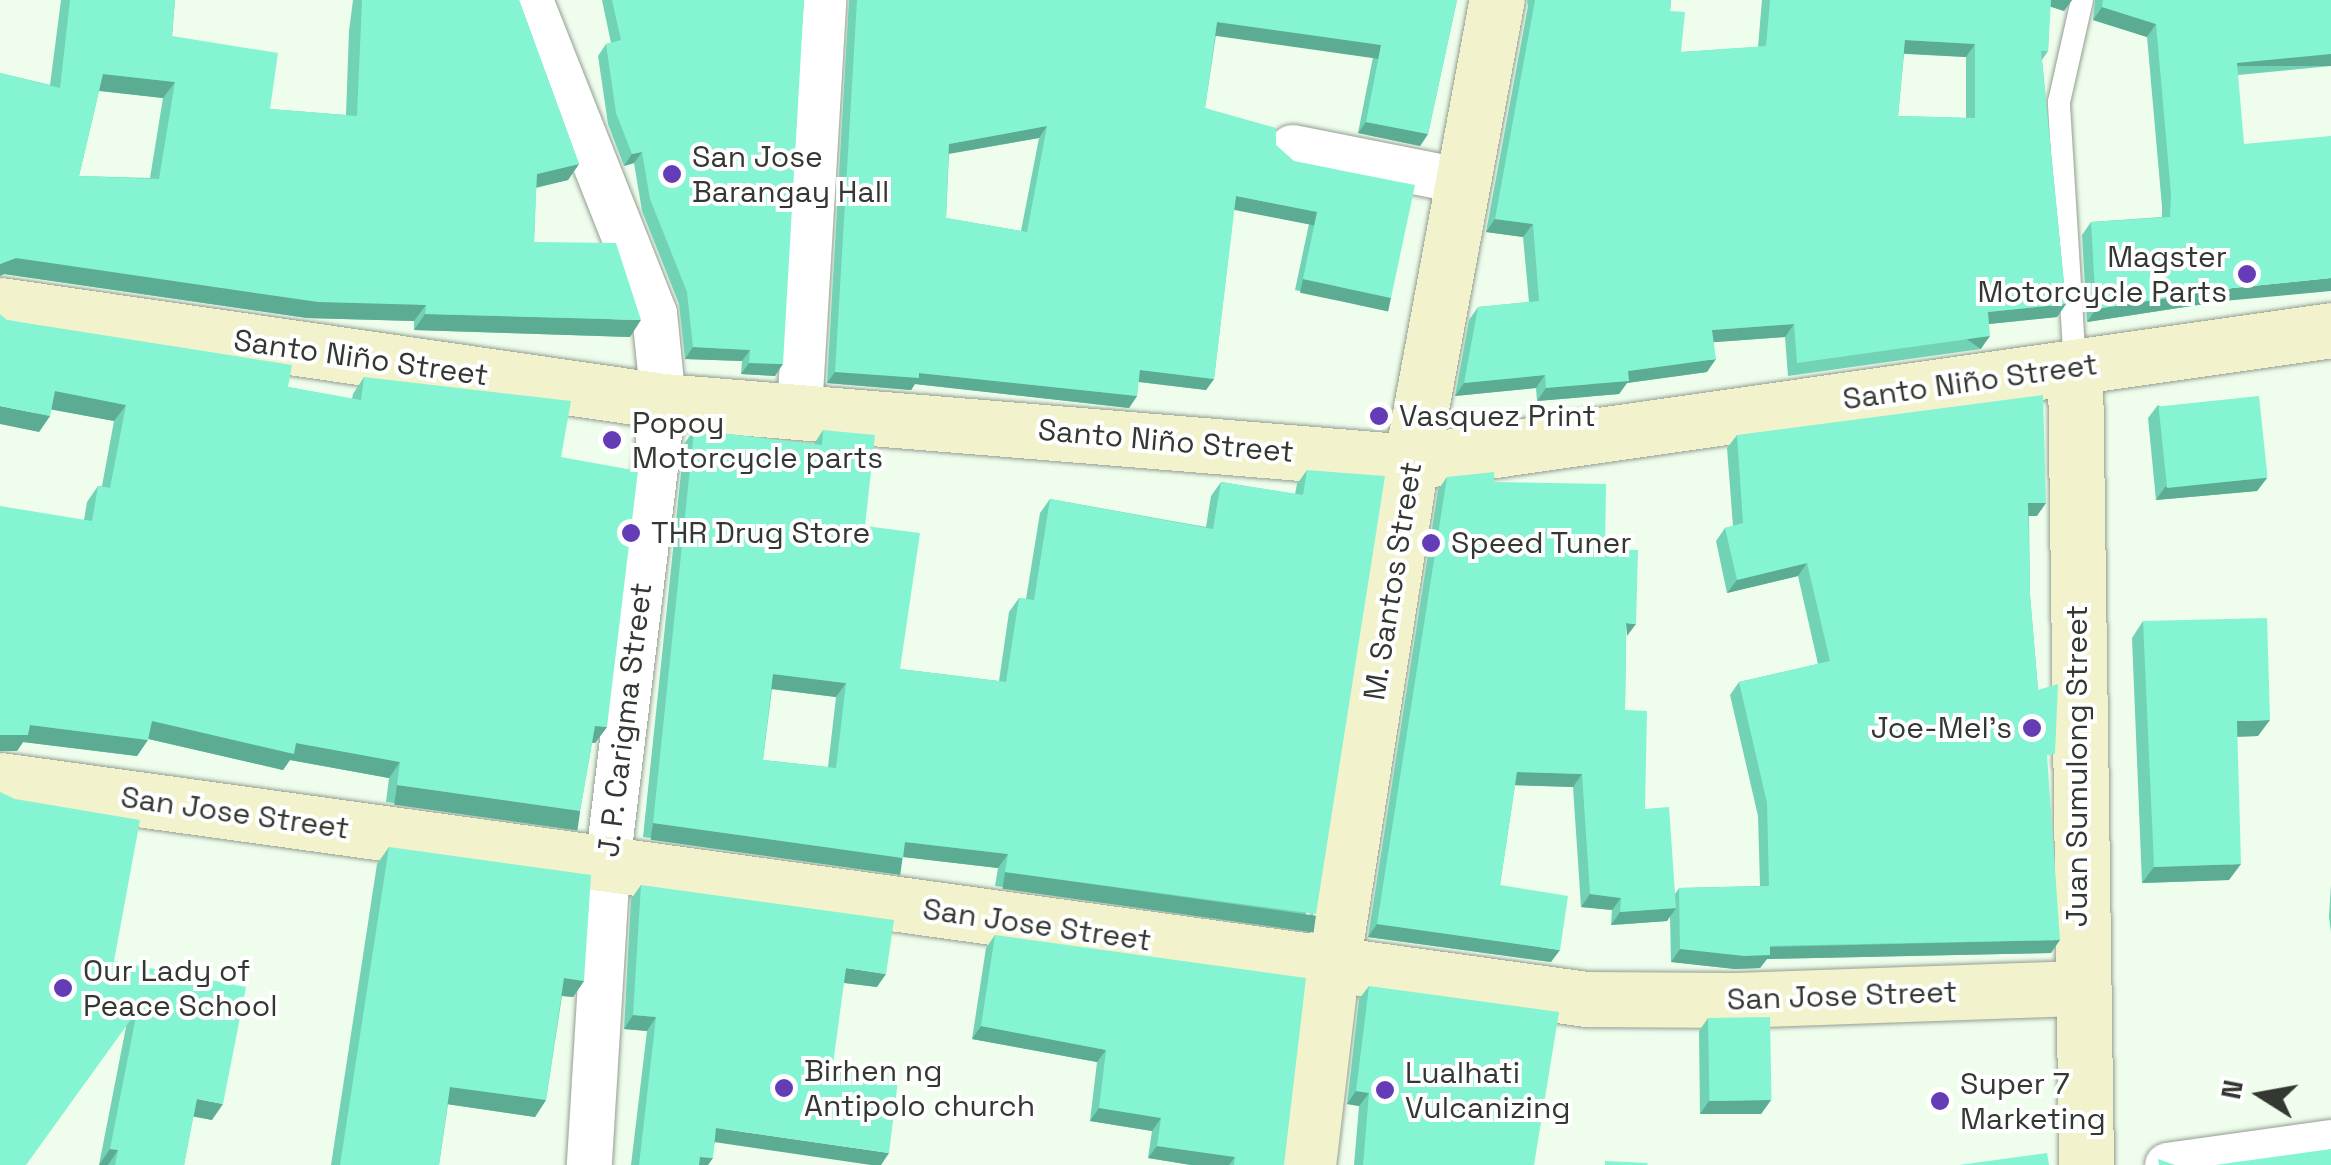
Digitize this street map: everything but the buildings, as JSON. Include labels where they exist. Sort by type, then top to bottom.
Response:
[{"type":"street","name":"J. P. Carigma Street","points":[[530,0],[654,313],[662,401],[607,867],[589,1165]]},
{"type":"street","points":[[799,410],[823,0]]},
{"type":"street","name":"M. Santos Street","points":[[1308,1165],[1332,966],[1411,462],[1497,0]]},
{"type":"street","points":[[1292,147],[1463,181]]},
{"type":"street","name":"Santo Niño Street","points":[[0,305],[662,401],[1411,462],[2331,330]]},
{"type":"street","name":"Juan Sumulong Street","points":[[2075,367],[2079,988],[2086,1165]]},
{"type":"street","name":"San Jose Street","points":[[0,780],[607,867],[1587,998],[1735,1000],[2079,988]]},
{"type":"street","points":[[2167,1165],[2331,1142]]},
{"type":"lane","points":[[2075,367],[2059,102],[2082,0]]},
{"type":"place","name":"San Jose Barangay Hall","points":[[672,174]]},
{"type":"place","name":"Magster Motorcycle Parts","points":[[2247,274]]},
{"type":"place","name":"Vasquez Print","points":[[1379,416]]},
{"type":"place","name":"Popoy Motorcycle parts","points":[[612,440]]},
{"type":"place","name":"THR Drug Store","points":[[631,533]]},
{"type":"place","name":"Speed Tuner","points":[[1431,543]]},
{"type":"place","name":"Joe-Mel's","points":[[2032,728]]},
{"type":"place","name":"Our Lady of Peace School","points":[[63,988]]},
{"type":"place","name":"Birhen ng Antipolo church","points":[[784,1088]]},
{"type":"place","name":"Lualhati Vulcanizing","points":[[1385,1090]]},
{"type":"place","name":"Super 7 Marketing","points":[[1940,1101]]}]
